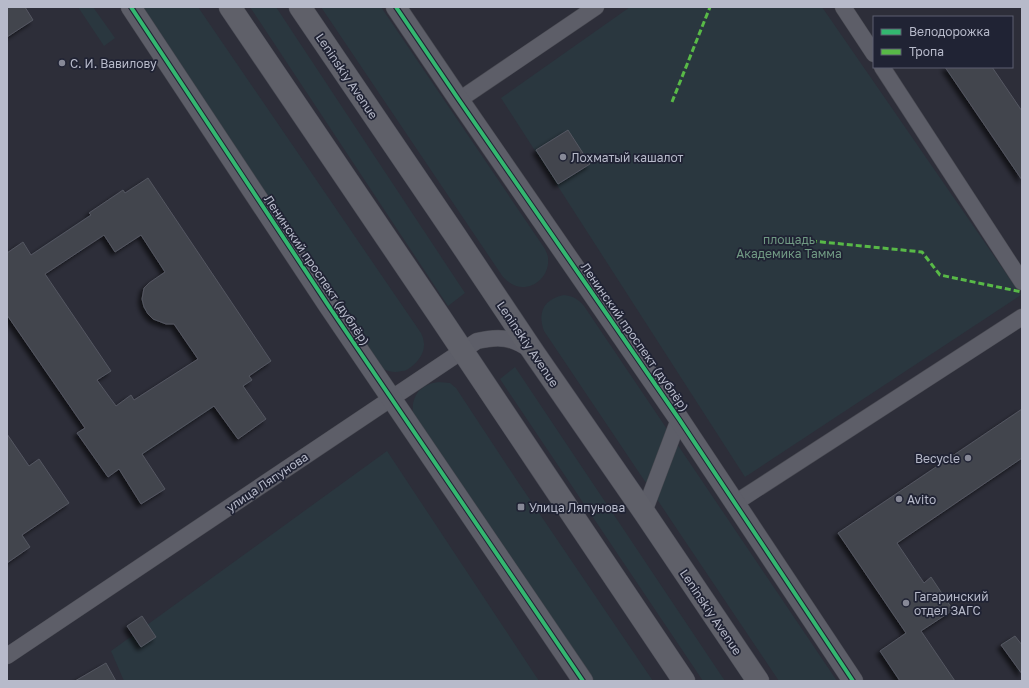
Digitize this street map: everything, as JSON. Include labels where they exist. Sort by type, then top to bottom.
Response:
[{"type":"main road","points":[[230,7],[684,681]]},
{"type":"main road","name":"Leninskiy Avenue","points":[[300,7],[758,681]]},
{"type":"street","name":"Ленинский проспект (дублёр)","points":[[132,7],[324,298],[583,681]]},
{"type":"street","name":"Ленинский проспект (дублёр)","points":[[396,7],[458,100],[679,419],[852,681]]},
{"type":"street","points":[[458,100],[596,7]]},
{"type":"street","points":[[843,7],[873,52]]},
{"type":"street","points":[[883,68],[1022,282]]},
{"type":"street","points":[[735,503],[1022,317]]},
{"type":"street","name":"улица Ляпунова","points":[[7,656],[391,398],[463,352],[477,341],[491,338],[507,338],[521,343],[534,353]]},
{"type":"street","points":[[644,512],[679,419]]},
{"type":"green space","points":[[78,7],[93,7],[115,38],[104,46]]},
{"type":"green space","points":[[135,7],[198,7],[421,333],[424,343],[423,352],[411,367],[397,372],[383,369]]},
{"type":"green space","points":[[250,7],[276,7],[465,293],[448,306]]},
{"type":"green space","points":[[321,7],[381,7],[545,249],[548,257],[548,265],[539,281],[522,287],[512,284],[503,277]]},
{"type":"green space","name":"площадь Академика Тамма","points":[[630,7],[822,7],[1021,295],[745,477],[501,98]]},
{"type":"green space","points":[[564,295],[575,298],[584,306],[837,681],[779,681],[544,331],[541,318],[544,307],[551,300]]},
{"type":"green space","points":[[515,367],[725,681],[703,681],[500,379]]},
{"type":"green space","points":[[439,382],[450,383],[456,388],[653,681],[594,681],[413,414],[414,401],[418,392],[427,385]]},
{"type":"green space","points":[[387,451],[539,681],[124,681],[111,651]]},
{"type":"building","points":[[7,7],[25,7],[33,20],[7,37]]},
{"type":"building","points":[[946,68],[993,68],[1022,111],[1022,180]]},
{"type":"building","name":"Лохматый кашалот","points":[[568,130],[590,164],[558,184],[536,150]]},
{"type":"building","points":[[148,178],[271,361],[249,376],[252,380],[243,386],[266,419],[238,439],[214,406],[142,454],[165,489],[141,504],[119,469],[108,477],[77,433],[85,428],[7,315],[7,253],[23,242],[31,255],[91,215],[89,213],[123,190],[125,193]],"holes":[[[104,235],[115,252],[141,235],[165,272],[144,288],[142,299],[144,307],[153,319],[166,324],[174,324],[198,359],[134,400],[131,395],[116,406],[97,380],[111,371],[45,274]]]},
{"type":"building","points":[[1022,409],[1022,458],[897,543],[924,583],[931,577],[953,610],[921,631],[955,681],[900,681],[880,651],[906,633],[838,533]]},
{"type":"building","points":[[7,434],[29,466],[39,459],[69,503],[22,535],[30,547],[7,563]]},
{"type":"building","points":[[142,616],[156,637],[141,647],[127,626]]},
{"type":"building","points":[[1015,636],[1022,645],[1022,674],[1001,645]]},
{"type":"building","points":[[106,663],[116,681],[75,681]]},
{"type":"marked path","points":[[672,102],[710,7]]},
{"type":"marked path","points":[[802,240],[922,252],[940,275],[1022,292]]},
{"type":"cycle path","points":[[131,7],[328,305],[583,681]]},
{"type":"cycle path","points":[[396,7],[679,419],[853,681]]},
{"type":"place","name":"С. И. Вавилову","points":[[62,63]]},
{"type":"place","name":"Лохматый кашалот","points":[[563,157]]},
{"type":"place","name":"Becycle","points":[[968,458]]},
{"type":"place","name":"Avito","points":[[899,499]]},
{"type":"place","name":"Улица Ляпунова","points":[[521,507]]},
{"type":"place","name":"Гагаринский отдел ЗАГС","points":[[906,603]]}]
